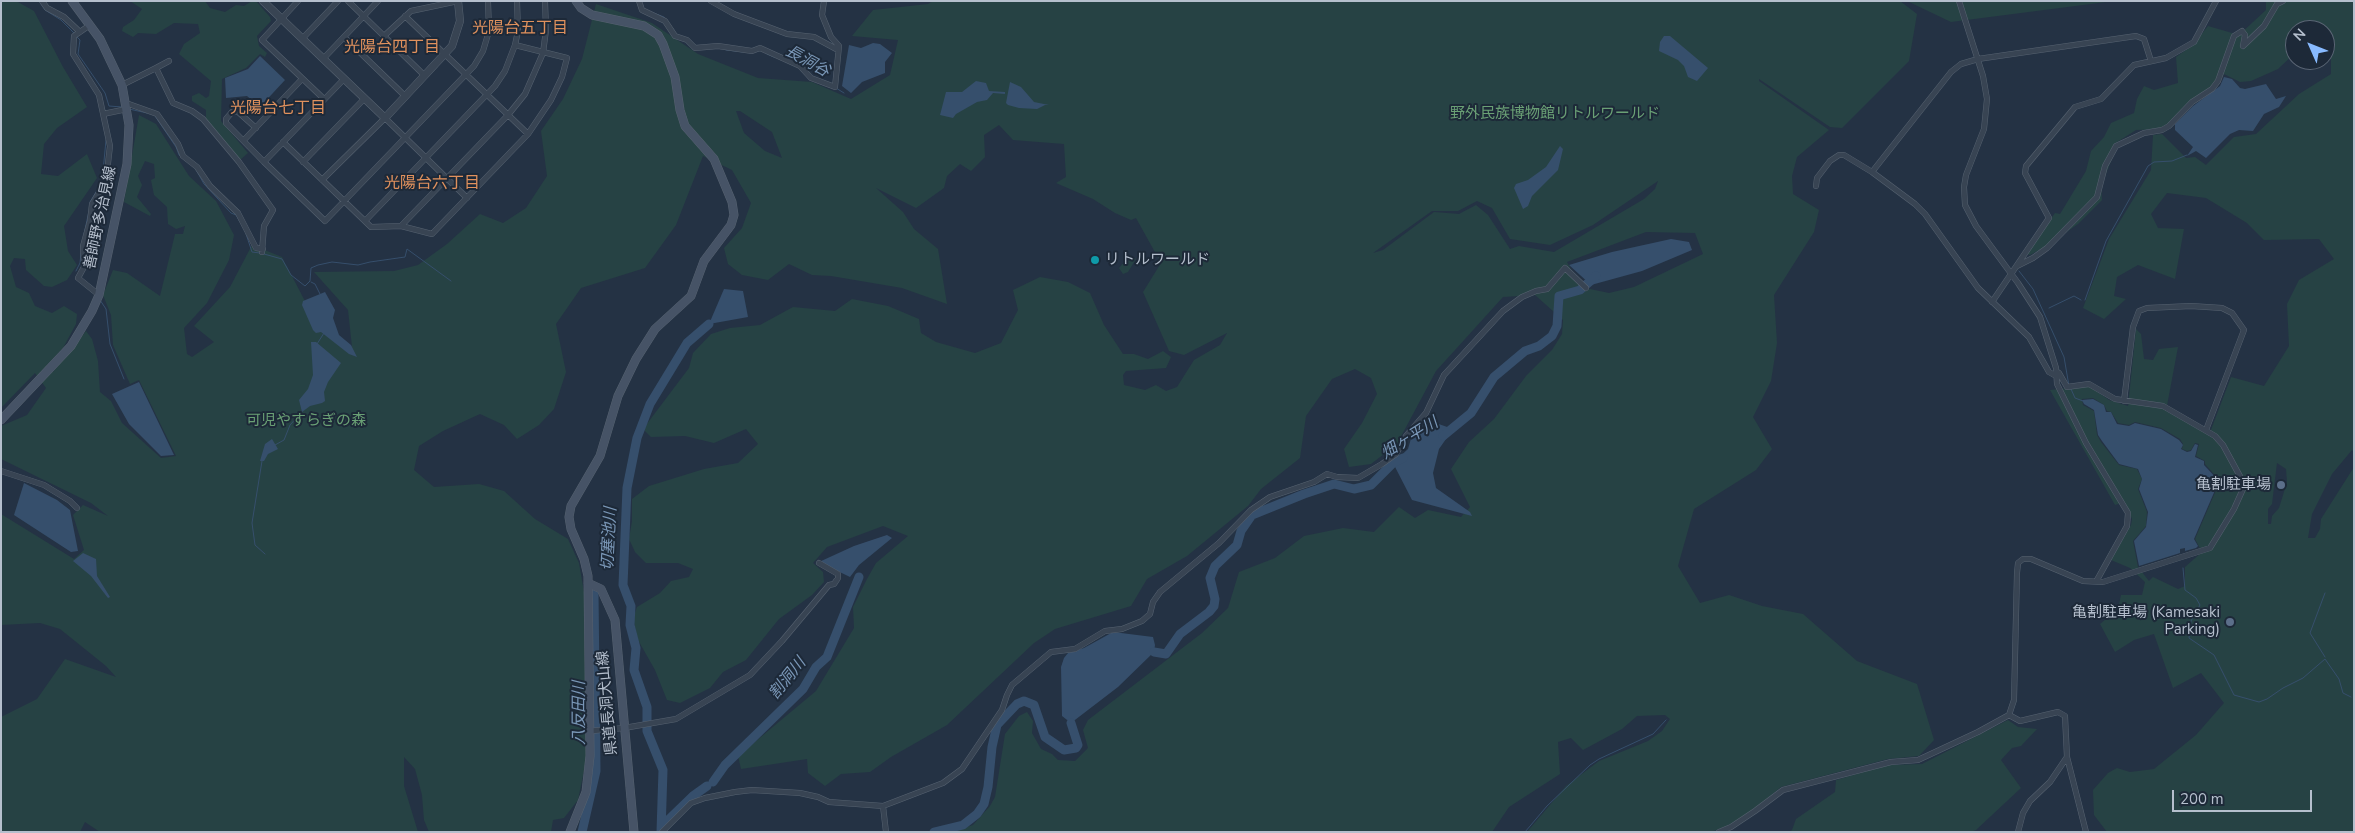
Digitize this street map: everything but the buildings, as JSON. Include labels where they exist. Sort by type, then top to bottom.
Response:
[{"type":"main road","name":"善師野多治見線","points":[[1,420],[71,346],[83,329],[99,295],[127,164],[129,137],[122,85],[106,50],[72,1]]},
{"type":"main road","name":"県道長洞犬山線","points":[[570,832],[586,792],[593,731],[588,583],[584,559],[571,528],[569,517],[571,506],[600,456],[618,396],[636,358],[655,330],[691,296],[704,261],[734,218],[732,202],[716,163],[686,128],[680,110],[677,86],[670,60],[656,33],[639,24],[608,20],[592,15],[581,8],[576,1]]},
{"type":"main road","name":"県道長洞犬山線","points":[[588,583],[601,589],[615,620],[634,832]]},
{"type":"street","points":[[42,1],[47,8],[64,17],[77,34]]},
{"type":"street","points":[[262,1],[467,198]]},
{"type":"street","points":[[298,1],[262,40],[324,99]]},
{"type":"street","points":[[302,39],[338,1]]},
{"type":"street","points":[[348,1],[424,76]]},
{"type":"street","points":[[323,59],[378,1]]},
{"type":"street","points":[[322,180],[446,55],[458,32],[460,21],[458,1],[411,11],[384,36]]},
{"type":"street","points":[[256,128],[237,111],[232,112],[226,118],[226,123],[325,221],[467,75],[486,43],[490,17],[488,1]]},
{"type":"street","points":[[365,221],[487,94],[505,71],[518,31],[517,1]]},
{"type":"street","points":[[401,226],[508,115],[530,86],[543,53],[546,30],[545,1]]},
{"type":"street","points":[[639,1],[642,10],[665,21],[675,36],[687,40],[695,48],[718,46],[752,51],[760,48],[800,66],[811,78],[835,86],[838,44],[831,37],[822,14],[824,1]]},
{"type":"street","points":[[711,1],[734,14],[788,34],[814,37],[838,50]]},
{"type":"street","points":[[1959,1],[1978,60],[1987,99],[1987,114],[1980,140],[1966,175],[1964,187],[1965,206],[1976,226],[2040,317],[2057,384],[2070,412],[2129,518],[2127,526],[2097,580]]},
{"type":"street","points":[[1992,302],[2049,218],[2025,173],[2026,166],[2075,107],[2101,99],[2132,66],[2166,58],[2194,42],[2216,1]]},
{"type":"street","points":[[2017,266],[2047,248],[2097,197],[2106,166],[2116,146],[2144,133],[2162,130],[2169,126],[2192,102],[2212,89],[2218,81],[2228,49],[2237,32],[2242,31],[2245,35],[2243,46],[2264,26],[2277,4],[2283,1]]},
{"type":"street","points":[[405,16],[528,134]]},
{"type":"street","points":[[90,25],[77,34],[73,54],[99,95],[110,140],[106,181],[92,204],[90,221],[83,246],[84,266],[78,278],[99,295]]},
{"type":"street","points":[[1872,172],[1955,68],[1978,60],[2136,36],[2144,39],[2151,61]]},
{"type":"street","points":[[344,38],[405,96]]},
{"type":"street","points":[[283,142],[371,227],[401,226],[432,234],[528,134],[551,100],[567,58],[515,45]]},
{"type":"street","points":[[122,85],[169,61]]},
{"type":"street","points":[[104,117],[126,107],[152,110],[157,114],[178,144],[183,156],[197,168],[210,186],[238,213],[253,245],[262,250],[264,226],[273,210],[239,162],[203,119],[192,111],[173,103],[156,68]]},
{"type":"street","points":[[264,162],[344,79]]},
{"type":"street","points":[[244,140],[302,80]]},
{"type":"street","points":[[303,162],[365,98]]},
{"type":"street","points":[[1719,832],[1756,812],[1783,790],[1891,762],[1918,760],[1978,732],[2008,715],[2014,700],[2018,563],[2023,559],[2031,559],[2083,581],[2113,580],[2210,548],[2240,498],[2243,484],[2223,445],[2206,430],[2163,406],[2115,399],[2093,385],[2069,386],[2059,373],[2049,372],[2029,338],[1978,288],[1925,214],[1872,172],[1844,155],[1839,155],[1817,178],[1816,186]]},
{"type":"street","points":[[662,831],[691,803],[705,798],[752,790],[810,794],[829,802],[883,806],[925,792],[955,776],[962,769],[1002,710],[1007,695],[1018,679],[1054,650],[1074,649],[1105,631],[1122,628],[1142,621],[1150,614],[1153,602],[1160,592],[1218,543],[1260,503],[1270,497],[1314,482],[1327,474],[1336,477],[1358,478],[1396,454],[1406,436],[1426,413],[1444,375],[1476,343],[1497,317],[1522,297],[1547,289],[1565,268],[1584,286]]},
{"type":"street","points":[[2124,401],[2133,327],[2139,311],[2147,308],[2191,306],[2222,308],[2232,313],[2244,330],[2206,430]]},
{"type":"street","points":[[1,471],[36,481],[70,501],[77,508]]},
{"type":"street","points":[[593,731],[676,719],[750,675],[782,641],[829,585],[834,584],[838,578],[838,574],[819,563]]},
{"type":"street","points":[[2008,715],[2020,721],[2058,712],[2062,714],[2066,721],[2067,757],[2086,832]]},
{"type":"street","points":[[2018,832],[2023,813],[2030,801],[2050,782],[2067,757]]},
{"type":"street","points":[[883,806],[886,832]]},
{"type":"green space","points":[[1,1],[16,1],[34,11],[63,67],[87,107],[57,128],[44,144],[41,174],[58,176],[87,154],[97,178],[64,226],[68,251],[77,265],[67,280],[52,287],[44,286],[26,270],[25,259],[14,258],[10,266],[16,287],[29,293],[35,306],[52,313],[64,306],[77,314],[76,324],[63,348],[46,366],[53,372],[86,331],[92,339],[98,361],[100,392],[111,401],[122,423],[161,458],[176,456],[139,380],[130,384],[113,345],[111,315],[103,295],[113,270],[127,273],[160,296],[175,234],[183,234],[185,226],[176,229],[168,224],[167,207],[154,195],[151,180],[155,178],[154,164],[145,161],[138,176],[142,185],[137,197],[151,214],[150,216],[124,202],[139,115],[156,124],[189,176],[216,201],[234,235],[229,260],[207,303],[184,328],[187,354],[192,357],[214,342],[194,326],[230,287],[252,245],[282,257],[319,328],[352,347],[348,310],[314,272],[394,271],[418,265],[447,244],[480,214],[503,223],[526,208],[547,176],[541,131],[563,99],[582,59],[596,4],[652,23],[698,54],[758,78],[812,82],[851,99],[890,75],[898,40],[852,36],[873,10],[928,4],[933,1],[1900,1],[1917,14],[1909,61],[1842,128],[1830,127],[1759,79],[1759,81],[1829,130],[1797,157],[1792,176],[1793,194],[1819,210],[1814,232],[1774,295],[1777,343],[1771,381],[1753,417],[1772,449],[1756,470],[1694,509],[1678,566],[1700,603],[1729,595],[1762,606],[1803,614],[1857,661],[1917,684],[1934,740],[1919,756],[1888,759],[1781,787],[1754,810],[1725,827],[1711,832],[1527,832],[1566,786],[1599,761],[1648,741],[1662,731],[1670,719],[1665,715],[1637,716],[1622,729],[1583,750],[1571,738],[1558,742],[1560,774],[1509,807],[1492,832],[951,832],[973,825],[990,806],[995,797],[1005,734],[1019,716],[1027,712],[1033,721],[1032,733],[1041,749],[1052,754],[1058,760],[1075,761],[1088,748],[1083,730],[1088,720],[1202,633],[1228,608],[1239,572],[1275,558],[1304,536],[1343,528],[1374,532],[1399,507],[1415,518],[1428,510],[1461,517],[1470,507],[1451,469],[1469,442],[1494,419],[1526,376],[1552,350],[1562,334],[1563,320],[1535,295],[1503,297],[1436,371],[1397,444],[1371,464],[1349,467],[1344,449],[1362,423],[1377,394],[1371,378],[1355,369],[1332,379],[1306,416],[1300,458],[1261,489],[1248,506],[1187,556],[1147,579],[1131,606],[1055,629],[1034,643],[947,725],[891,757],[870,772],[841,774],[825,786],[808,773],[807,759],[741,769],[738,756],[816,691],[854,628],[853,607],[876,563],[908,536],[883,526],[827,547],[813,563],[823,572],[824,582],[812,595],[779,619],[746,660],[723,672],[710,688],[680,703],[667,700],[655,670],[638,640],[633,619],[637,607],[660,593],[671,581],[689,577],[693,569],[678,563],[646,563],[635,552],[629,539],[632,521],[632,499],[649,486],[704,469],[738,463],[758,444],[746,429],[714,443],[685,436],[651,437],[643,429],[689,368],[693,353],[711,334],[730,328],[760,325],[793,307],[835,311],[852,299],[888,306],[919,319],[921,333],[936,342],[975,353],[1001,343],[1018,310],[1013,290],[1040,277],[1068,282],[1090,293],[1104,325],[1123,354],[1134,354],[1148,359],[1163,351],[1171,357],[1166,368],[1126,371],[1123,375],[1124,385],[1145,390],[1156,385],[1166,391],[1177,387],[1194,360],[1220,345],[1227,333],[1184,355],[1169,351],[1143,292],[1161,263],[1136,218],[1131,220],[1115,213],[1093,199],[1056,183],[1066,177],[1064,144],[1013,140],[999,125],[984,135],[985,157],[971,171],[960,164],[947,176],[944,188],[916,208],[876,188],[903,212],[914,229],[938,249],[947,304],[902,288],[831,276],[812,275],[789,264],[768,280],[742,275],[728,264],[724,248],[742,228],[751,203],[732,170],[703,156],[676,225],[645,268],[581,288],[556,324],[566,372],[554,409],[539,425],[517,439],[504,425],[480,414],[443,431],[419,446],[414,470],[434,487],[479,484],[504,491],[535,519],[568,539],[579,563],[584,592],[586,761],[578,800],[564,818],[553,820],[551,832],[429,832],[424,820],[422,795],[415,769],[404,757],[404,786],[418,832],[100,832],[85,822],[80,832],[1,832],[1,717],[37,699],[65,659],[116,677],[106,666],[60,629],[40,623],[1,625],[1,514],[74,559],[84,550],[73,515],[83,505],[108,516],[91,503],[1,459],[1,426],[27,415],[46,388],[35,373],[1,408]],"holes":[[[736,111],[740,111],[772,132],[782,158],[765,151],[744,133]],[[1658,181],[1655,189],[1644,199],[1554,252],[1519,246],[1510,249],[1488,215],[1476,205],[1459,214],[1434,212],[1383,250],[1373,253],[1432,211],[1458,211],[1477,201],[1492,208],[1510,239],[1550,245],[1593,225]],[[1646,232],[1695,233],[1703,254],[1634,287],[1609,293],[1590,289],[1583,292],[1567,262]]]},
{"type":"green space","points":[[130,1],[205,1],[210,8],[225,12],[236,5],[244,6],[252,1],[256,1],[270,17],[271,21],[257,36],[259,46],[267,53],[265,57],[260,54],[246,68],[222,79],[221,121],[248,153],[240,160],[206,120],[206,110],[192,101],[192,96],[199,93],[206,98],[209,96],[211,81],[179,54],[184,44],[200,33],[198,24],[174,23],[156,34],[138,33],[133,37],[122,31],[123,27],[134,20],[142,9]]},
{"type":"green space","points":[[1907,1],[2114,1],[1951,22]]},
{"type":"green space","points":[[2266,1],[2354,1],[2354,452],[2352,450],[2332,474],[2312,514],[2308,538],[2315,538],[2320,529],[2321,519],[2354,467],[2354,832],[2107,832],[2094,815],[2093,790],[2108,773],[2117,768],[2130,772],[2154,769],[2196,735],[2224,703],[2201,673],[2173,688],[2154,634],[2134,640],[2115,652],[2100,624],[2118,609],[2121,595],[2142,595],[2145,582],[2130,568],[2111,560],[2131,525],[2132,519],[2125,502],[2115,505],[2050,390],[2089,386],[2109,400],[2128,406],[2136,329],[2141,334],[2144,359],[2153,360],[2159,349],[2178,347],[2166,411],[2209,435],[2231,377],[2264,386],[2289,346],[2287,304],[2299,280],[2334,259],[2319,239],[2264,240],[2247,223],[2206,198],[2167,193],[2151,214],[2158,228],[2184,229],[2175,279],[2138,265],[2117,277],[2114,296],[2126,299],[2104,319],[2083,308],[2109,239],[2151,170],[2153,135],[2162,134],[2186,158],[2195,157],[2206,165],[2234,137],[2256,134],[2299,94],[2331,74],[2331,70],[2335,70],[2335,20],[2285,20],[2285,62],[2278,69],[2251,81],[2240,82],[2224,74],[2217,86],[2193,104],[2168,129],[2136,130],[2114,144],[2116,149],[2101,186],[2102,200],[2078,224],[2045,247],[2030,255],[2027,254],[2055,213],[2060,214],[2086,171],[2091,151],[2104,137],[2111,123],[2134,113],[2137,99],[2144,86],[2154,90],[2178,83],[2176,57],[2193,45],[2208,26],[2239,35],[2266,10]],"holes":[[[2093,398],[2104,405],[2118,423],[2129,425],[2135,422],[2161,428],[2180,439],[2183,444],[2182,449],[2187,451],[2191,450],[2195,443],[2199,444],[2196,456],[2205,461],[2205,464],[2220,481],[2195,539],[2202,552],[2185,567],[2185,586],[2178,589],[2153,577],[2149,581],[2138,567],[2133,541],[2146,526],[2147,512],[2138,489],[2142,479],[2137,469],[2119,465],[2101,442],[2097,435],[2094,411],[2083,405],[2082,399]],[[2277,463],[2286,469],[2287,482],[2279,508],[2272,516],[2271,524],[2268,524],[2268,509],[2272,504]]]},
{"type":"green space","points":[[1130,255],[1136,259],[1128,272],[1123,274],[1119,268]]},
{"type":"green space","points":[[2008,720],[2018,727],[2037,729],[2021,746],[2012,748],[2001,760],[2021,788],[1976,830],[1971,832],[1789,832],[1792,830],[1796,819],[1835,792],[1836,780],[1888,765],[1922,764]]},
{"type":"water","points":[[1664,36],[1670,36],[1708,68],[1697,81],[1688,77],[1684,66],[1678,60],[1659,51],[1660,42]]},
{"type":"water","points":[[873,43],[880,44],[892,53],[885,62],[885,73],[862,82],[851,93],[842,86],[849,45],[861,48]]},
{"type":"water","points":[[260,56],[285,80],[260,107],[247,96],[226,98],[225,78],[248,69]]},
{"type":"water","points":[[2224,77],[2232,79],[2240,88],[2245,89],[2266,84],[2276,99],[2286,96],[2279,107],[2264,114],[2253,131],[2239,130],[2230,134],[2206,158],[2196,151],[2187,156],[2193,147],[2175,130],[2175,124],[2193,106],[2220,86]]},
{"type":"water","points":[[976,81],[986,83],[989,91],[1005,92],[1005,94],[993,93],[987,100],[977,102],[956,114],[953,118],[940,115],[946,92],[962,92]]},
{"type":"water","points":[[1010,82],[1021,87],[1034,102],[1049,105],[1037,109],[1008,105],[1006,103]]},
{"type":"water","points":[[1560,146],[1563,149],[1558,170],[1532,196],[1528,206],[1523,209],[1514,188],[1516,184],[1528,180],[1546,167]]},
{"type":"water","points":[[1671,239],[1689,242],[1692,250],[1642,271],[1591,285],[1569,265],[1612,252]]},
{"type":"water","points":[[724,289],[743,291],[748,317],[709,324]]},
{"type":"water","points":[[325,292],[335,310],[333,318],[339,335],[351,345],[357,357],[349,354],[321,332],[316,333],[313,330],[302,305],[303,301]]},
{"type":"water","points":[[311,342],[316,342],[341,363],[328,382],[324,392],[325,401],[310,406],[302,412],[299,400],[308,389],[313,375]]},
{"type":"water","points":[[139,382],[174,455],[161,456],[129,424],[112,394]]},
{"type":"water","points":[[2093,399],[2104,405],[2106,412],[2111,412],[2117,424],[2129,426],[2135,423],[2161,429],[2179,440],[2183,445],[2181,449],[2187,452],[2191,451],[2195,444],[2198,445],[2195,457],[2204,461],[2204,465],[2219,481],[2194,539],[2198,546],[2196,548],[2185,551],[2185,548],[2180,549],[2180,553],[2139,566],[2134,541],[2146,527],[2148,512],[2139,489],[2142,479],[2138,469],[2119,464],[2098,435],[2094,410],[2084,404],[2082,400]]},
{"type":"water","points":[[1433,422],[1453,429],[1439,449],[1433,473],[1436,488],[1470,512],[1472,516],[1412,500],[1393,463],[1408,449],[1412,435]]},
{"type":"water","points":[[272,439],[278,449],[268,454],[264,461],[260,461],[265,444]]},
{"type":"water","points":[[24,483],[57,500],[70,510],[78,551],[71,552],[14,515]]},
{"type":"water","points":[[887,535],[892,538],[859,565],[850,577],[819,562],[854,546]]},
{"type":"water","points":[[83,553],[96,559],[97,576],[110,597],[108,598],[91,576],[73,561]]},
{"type":"water","points":[[1113,632],[1153,637],[1154,652],[1118,687],[1071,723],[1062,716],[1061,667],[1064,658],[1068,653],[1084,648]]},
{"type":"waterway","points":[[39,1],[45,10],[61,20],[75,34]]},
{"type":"waterway","name":"長洞谷","points":[[651,12],[664,17],[674,30]]},
{"type":"waterway","name":"長洞谷","points":[[678,35],[689,39]]},
{"type":"waterway","points":[[77,37],[80,40],[78,54],[105,93],[109,106],[122,107]]},
{"type":"waterway","name":"長洞谷","points":[[726,50],[752,53]]},
{"type":"waterway","name":"長洞谷","points":[[767,54],[774,57]]},
{"type":"waterway","name":"長洞谷","points":[[836,88],[844,93]]},
{"type":"waterway","points":[[129,109],[147,113]]},
{"type":"waterway","points":[[155,116],[176,147],[179,155],[195,168],[204,184],[231,213],[236,215],[240,222]]},
{"type":"waterway","points":[[90,202],[102,182],[106,140]]},
{"type":"waterway","points":[[2085,300],[2106,241],[2148,166],[2154,162],[2172,161],[2187,155]]},
{"type":"waterway","points":[[84,234],[89,211]]},
{"type":"waterway","points":[[246,234],[252,252],[260,253]]},
{"type":"waterway","points":[[264,254],[282,259],[291,275],[305,286],[310,281],[311,268],[318,265],[332,262],[358,265],[405,257],[407,249],[451,281]]},
{"type":"waterway","points":[[76,271],[80,263],[81,253]]},
{"type":"waterway","points":[[2019,271],[2033,289],[2064,357],[2069,386]]},
{"type":"waterway","name":"畑ヶ平川","points":[[1443,436],[1471,413],[1494,377],[1525,351],[1539,346],[1552,336],[1557,326],[1559,296],[1580,290],[1596,276]]},
{"type":"waterway","points":[[311,282],[315,284],[320,294]]},
{"type":"waterway","points":[[2049,308],[2074,296],[2081,300]]},
{"type":"waterway","points":[[100,300],[106,309],[110,344],[124,379]]},
{"type":"waterway","name":"切塞池川","points":[[661,832],[663,770],[647,731],[647,707],[634,670],[636,648],[630,625],[631,606],[623,585],[627,488],[637,438],[650,404],[687,343],[709,324]]},
{"type":"waterway","points":[[317,344],[324,333]]},
{"type":"waterway","points":[[2071,389],[2075,398],[2083,401]]},
{"type":"waterway","points":[[275,445],[284,440],[290,425],[301,413]]},
{"type":"waterway","name":"畑ヶ平川","points":[[1154,652],[1166,654],[1180,634],[1214,606],[1215,599],[1210,578],[1215,566],[1237,545],[1241,531],[1252,515],[1334,484],[1354,489],[1371,485],[1393,463],[1403,458]]},
{"type":"waterway","points":[[262,461],[252,523],[255,545],[265,554]]},
{"type":"waterway","points":[[2183,568],[2185,590],[2196,598],[2200,605],[2191,621],[2189,638],[2214,655],[2234,695],[2259,702],[2267,699],[2303,678],[2325,659],[2339,679],[2343,693],[2351,697]]},
{"type":"waterway","name":"割洞川","points":[[713,782],[725,765],[803,689],[816,667],[827,657],[859,577]]},
{"type":"waterway","name":"八反田川","points":[[582,832],[596,771],[594,592]]},
{"type":"waterway","points":[[2325,593],[2310,633],[2325,657]]},
{"type":"waterway","points":[[934,832],[963,825],[977,814],[984,804],[997,725],[1017,704],[1024,701],[1034,705],[1045,737],[1064,750],[1076,748],[1078,745],[1071,723]]},
{"type":"waterway","points":[[1525,832],[1547,806],[1590,765],[1653,734],[1666,720]]},
{"type":"waterway","name":"割洞川","points":[[662,826],[693,796],[707,786]]},
{"type":"place","name":"リトルワールド","points":[[1095,260]]},
{"type":"place","name":"亀割駐車場","points":[[2281,485]]},
{"type":"place","name":"亀割駐車場 (Kamesaki Parking)","points":[[2230,622]]},
{"type":"district","name":"光陽台五丁目","points":[[520,29]]},
{"type":"district","name":"光陽台四丁目","points":[[392,48]]},
{"type":"district","name":"光陽台七丁目","points":[[278,109]]},
{"type":"district","name":"光陽台六丁目","points":[[432,184]]},
{"type":"park label","name":"野外民族博物館リトルワールド","points":[[1555,114]]},
{"type":"park label","name":"可児やすらぎの森","points":[[306,421]]}]
